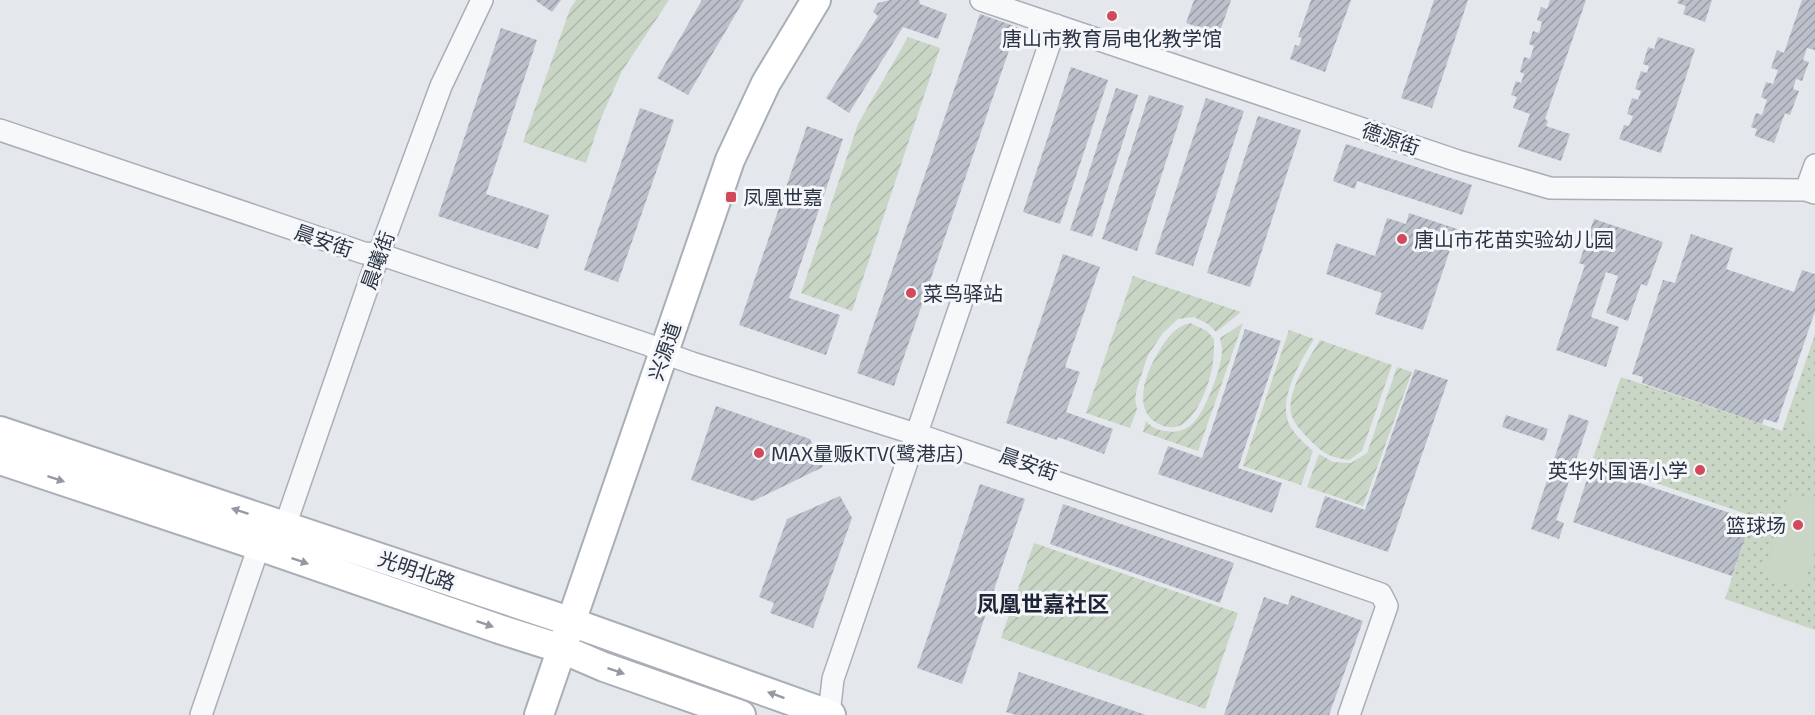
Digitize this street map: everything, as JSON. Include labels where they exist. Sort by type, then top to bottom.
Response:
[{"type":"main road","name":"兴源道","points":[[660,347],[711,167],[746,89],[786,16],[798,0]]},
{"type":"main road","name":"兴源道","points":[[539,715],[553,646],[562,619],[730,160],[766,83],[816,0]]},
{"type":"main road","name":"光明北路","points":[[0,432],[604,667],[741,715]]},
{"type":"main road","name":"光明北路","points":[[0,460],[562,619],[830,715]]},
{"type":"main road","name":"兴源道","points":[[520,715],[553,646]]},
{"type":"street","name":"晨曦街","points":[[215,715],[272,536],[429,82],[467,0]]},
{"type":"street","name":"晨曦街","points":[[371,254],[441,86],[482,0]]},
{"type":"street","name":"德源街","points":[[981,0],[1458,161],[1550,188],[1811,191]]},
{"type":"street","points":[[830,715],[833,679],[924,432],[1060,27]]},
{"type":"street","name":"晨安街","points":[[0,130],[371,254],[924,432],[1381,594],[1392,604]]},
{"type":"street","points":[[1811,191],[1815,165]]},
{"type":"street","name":"晨曦街","points":[[201,715],[272,536]]},
{"type":"street","points":[[1349,715],[1392,604]]},
{"type":"street","points":[[1359,715],[1392,604]]},
{"type":"green space","points":[[576,0],[669,0],[622,71],[601,118],[586,163],[523,142],[570,9]]},
{"type":"green space","points":[[908,37],[940,48],[852,311],[801,293],[858,124]]},
{"type":"green space","points":[[1133,276],[1241,312],[1216,332],[1208,324],[1194,317],[1178,319],[1163,333],[1148,355],[1137,388],[1135,399],[1137,409],[1130,428],[1086,413]]},
{"type":"green space","points":[[1190,323],[1207,331],[1214,339],[1212,370],[1206,390],[1190,418],[1175,427],[1166,427],[1149,417],[1145,409],[1143,400],[1146,380],[1153,361],[1167,338],[1179,327]]},
{"type":"green space","points":[[1243,323],[1198,451],[1143,432],[1146,421],[1155,428],[1170,432],[1183,430],[1192,424],[1207,401],[1215,379],[1222,352],[1220,338]]},
{"type":"green space","points":[[1289,330],[1314,339],[1294,377],[1286,408],[1291,427],[1313,451],[1301,485],[1243,466]]},
{"type":"green space","points":[[1815,334],[1815,630],[1725,599],[1752,516],[1592,461],[1621,377],[1782,431]]},
{"type":"green space","points":[[1320,340],[1392,365],[1362,451],[1349,460],[1337,458],[1318,448],[1298,427],[1291,413],[1292,395],[1305,365]]},
{"type":"green space","points":[[1397,367],[1412,372],[1363,506],[1307,487],[1319,454],[1333,462],[1351,463],[1367,453]]},
{"type":"green space","points":[[1815,382],[1815,441],[1806,427],[1805,420],[1807,405]]},
{"type":"green space","name":"篮球场","points":[[1792,492],[1815,500],[1815,550],[1802,588],[1763,575]]},
{"type":"green space","points":[[1034,543],[1238,613],[1205,709],[1001,638]]},
{"type":"building","points":[[535,0],[561,0],[552,12]]},
{"type":"building","points":[[702,0],[744,0],[688,95],[657,78]]},
{"type":"building","points":[[890,0],[919,0],[920,4],[947,14],[938,39],[903,27],[849,113],[826,98],[878,16],[873,12],[878,3]]},
{"type":"building","points":[[1194,0],[1231,0],[1219,34],[1186,23]]},
{"type":"building","points":[[1311,0],[1351,0],[1325,72],[1290,59],[1295,45],[1299,46],[1302,38],[1298,37]]},
{"type":"building","points":[[1434,0],[1468,0],[1432,108],[1401,98]]},
{"type":"building","points":[[1550,0],[1586,0],[1545,119],[1548,121],[1546,126],[1570,134],[1561,161],[1518,147],[1530,114],[1513,108],[1517,97],[1511,95],[1516,81],[1521,83],[1524,74],[1520,72],[1524,57],[1530,59],[1534,46],[1529,44],[1533,31],[1539,33],[1542,22],[1537,20],[1541,7],[1547,9]]},
{"type":"building","points":[[1679,0],[1712,0],[1705,22],[1683,14],[1686,6],[1677,3]]},
{"type":"building","points":[[1802,0],[1815,0],[1815,50],[1807,48],[1803,60],[1809,62],[1802,81],[1796,79],[1793,89],[1799,91],[1790,115],[1785,113],[1774,143],[1755,136],[1757,129],[1751,127],[1756,113],[1762,115],[1767,100],[1761,97],[1766,82],[1773,84],[1778,70],[1771,68],[1777,50],[1784,53]]},
{"type":"building","points":[[980,14],[1017,27],[894,386],[857,373]]},
{"type":"building","points":[[501,28],[537,40],[486,194],[549,215],[538,249],[438,216]]},
{"type":"building","points":[[1658,37],[1695,49],[1661,153],[1619,139],[1624,125],[1629,126],[1633,116],[1627,114],[1632,98],[1638,100],[1641,91],[1635,89],[1641,71],[1647,73],[1649,66],[1643,64],[1648,47],[1654,49]]},
{"type":"building","points":[[1071,67],[1108,80],[1060,224],[1023,212]]},
{"type":"building","points":[[1116,88],[1138,95],[1092,237],[1070,230]]},
{"type":"building","points":[[1149,95],[1184,106],[1137,251],[1102,239]]},
{"type":"building","points":[[1206,98],[1244,111],[1193,266],[1155,254]]},
{"type":"building","points":[[640,108],[674,120],[618,282],[584,270]]},
{"type":"building","points":[[1258,116],[1301,130],[1250,287],[1207,273]]},
{"type":"building","points":[[807,126],[843,139],[789,298],[840,315],[826,355],[739,325]]},
{"type":"building","points":[[1346,144],[1472,185],[1462,215],[1357,181],[1355,189],[1333,181]]},
{"type":"building","points":[[1409,213],[1457,229],[1423,330],[1375,314],[1382,293],[1326,274],[1336,243],[1375,256],[1387,218],[1406,224]]},
{"type":"building","points":[[1594,219],[1663,242],[1647,286],[1641,284],[1628,321],[1606,313],[1618,276],[1606,272],[1591,317],[1619,327],[1606,367],[1556,350],[1585,265],[1579,263]]},
{"type":"building","points":[[1691,234],[1733,248],[1726,269],[1794,292],[1802,270],[1815,274],[1815,311],[1777,423],[1764,419],[1762,424],[1642,383],[1643,377],[1632,374],[1663,280],[1675,283]]},
{"type":"building","points":[[1063,254],[1100,267],[1065,367],[1080,372],[1066,412],[1113,429],[1104,454],[1058,437],[1057,440],[1006,423]]},
{"type":"building","points":[[1245,329],[1281,341],[1238,468],[1282,483],[1272,513],[1158,474],[1168,446],[1202,458]]},
{"type":"building","points":[[1415,369],[1448,380],[1388,552],[1315,527],[1325,496],[1365,510]]},
{"type":"building","name":"MAX量贩KTV(鹭港店)","points":[[716,406],[810,439],[823,467],[753,501],[691,480]]},
{"type":"building","points":[[1569,414],[1589,421],[1556,520],[1564,523],[1559,539],[1531,529]]},
{"type":"building","points":[[1506,415],[1548,429],[1544,441],[1502,427]]},
{"type":"building","points":[[1591,467],[1751,520],[1732,576],[1573,522]]},
{"type":"building","points":[[980,484],[1025,499],[962,684],[917,668]]},
{"type":"building","points":[[840,496],[852,518],[813,628],[770,613],[774,603],[759,597],[787,519]]},
{"type":"building","points":[[1063,504],[1234,563],[1220,603],[1050,544]]},
{"type":"building","points":[[1291,595],[1363,621],[1329,715],[1224,715],[1264,597],[1288,605]]},
{"type":"building","points":[[1019,672],[1146,715],[1016,715],[1006,712]]},
{"type":"place","name":"唐山市教育局电化教学馆","points":[[1112,16]]},
{"type":"place","name":"凤凰世嘉","points":[[731,197]]},
{"type":"place","name":"唐山市花苗实验幼儿园","points":[[1402,239]]},
{"type":"place","name":"菜鸟驿站","points":[[911,293]]},
{"type":"place","name":"MAX量贩KTV(鹭港店)","points":[[759,453]]},
{"type":"place","name":"英华外国语小学","points":[[1700,470]]},
{"type":"place","name":"篮球场","points":[[1798,525]]},
{"type":"district","name":"凤凰世嘉社区","points":[[1043,603]]}]
